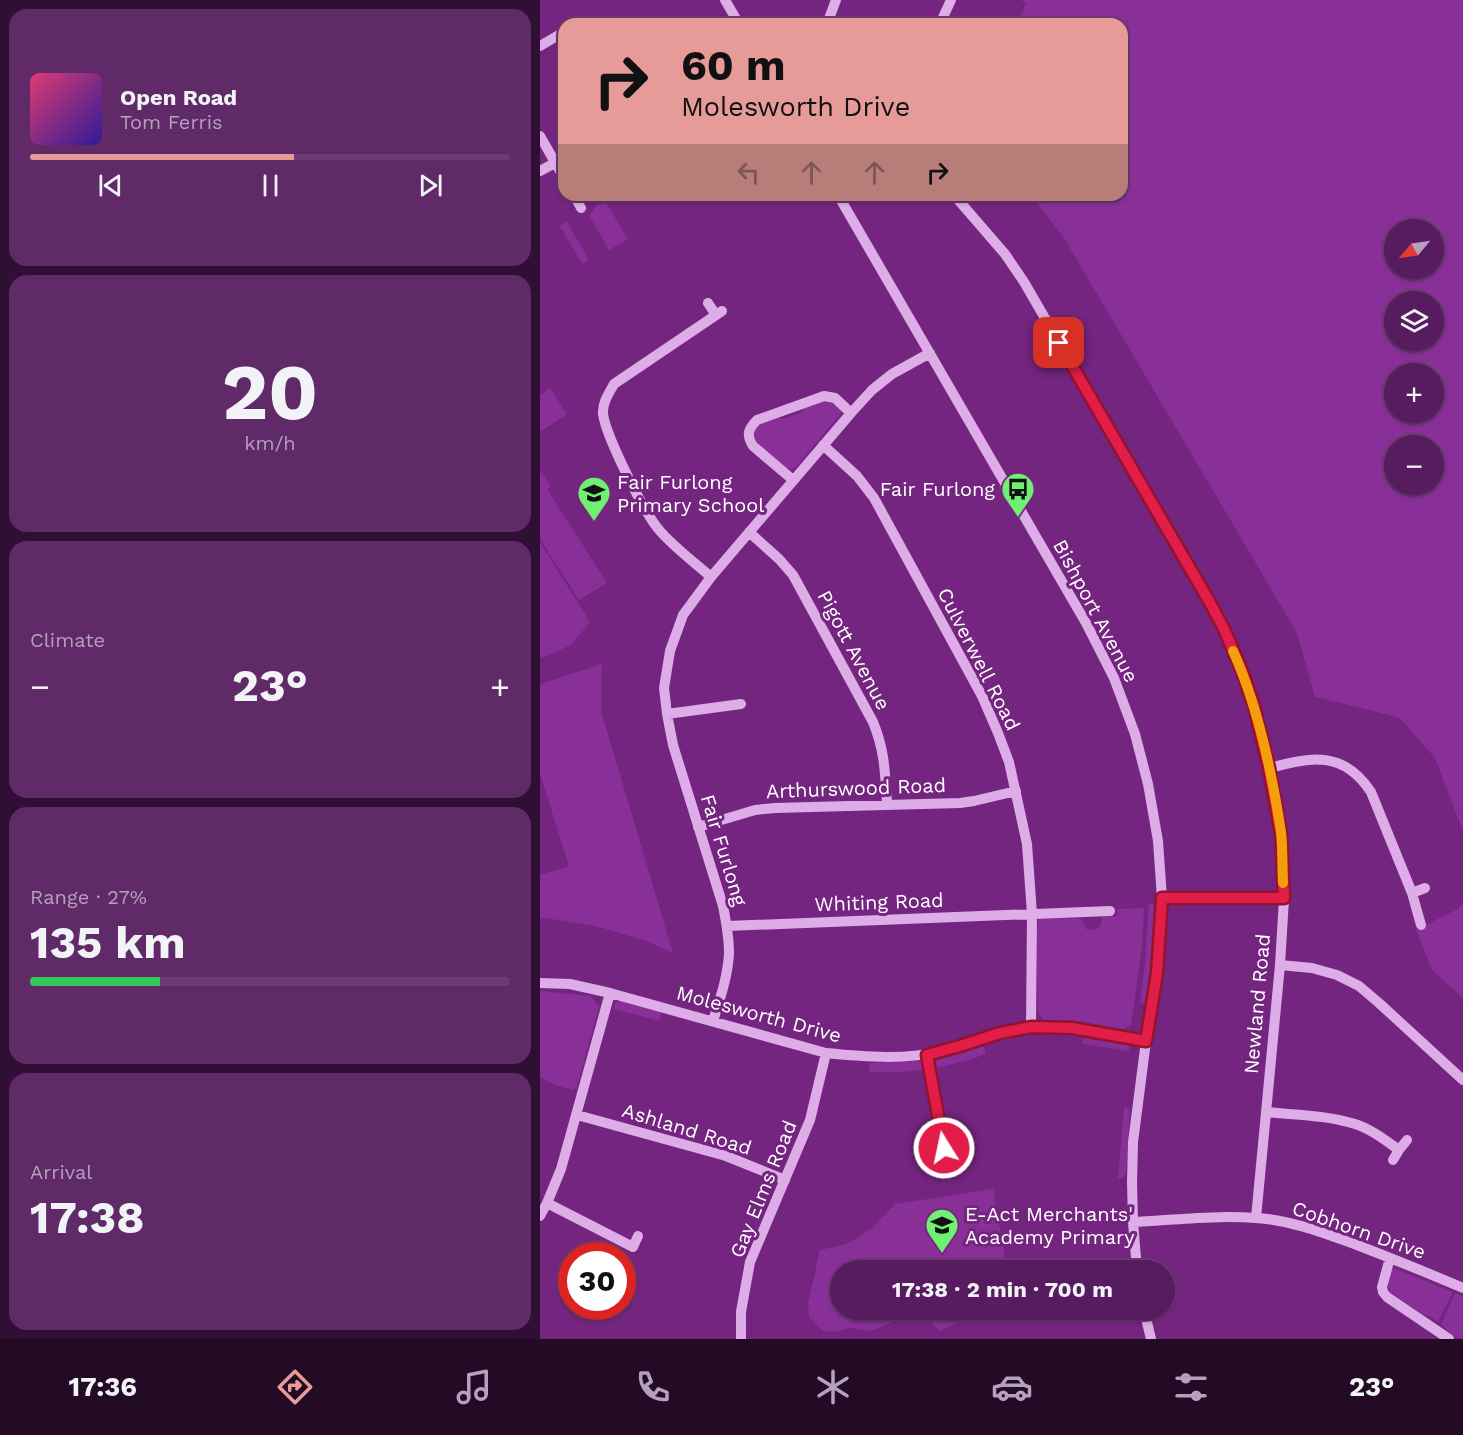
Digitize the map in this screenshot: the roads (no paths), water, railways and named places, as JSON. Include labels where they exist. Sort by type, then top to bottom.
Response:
[{"type":"street","points":[[725,0],[736,18]]},
{"type":"street","points":[[830,18],[836,0]]},
{"type":"street","points":[[942,18],[951,0]]},
{"type":"street","points":[[540,46],[558,36]]},
{"type":"street","points":[[540,136],[558,158]]},
{"type":"street","points":[[540,171],[558,161]]},
{"type":"street","points":[[577,201],[580,208]]},
{"type":"street","name":"Bishport Avenue","points":[[844,201],[1086,623],[1113,678],[1135,734],[1148,784],[1158,841],[1162,898],[1157,973],[1133,1142],[1132,1222],[1136,1260]]},
{"type":"street","name":"Newland Road","points":[[959,201],[1005,254],[1024,282],[1209,601],[1224,629],[1254,706],[1269,768],[1281,834],[1284,898],[1280,965],[1256,1218]]},
{"type":"street","points":[[708,303],[719,313],[614,384],[607,395],[603,412],[614,446],[639,498],[659,530],[711,577]]},
{"type":"street","name":"Fair Furlong","points":[[713,1021],[727,974],[729,952],[727,926],[723,906],[673,745],[664,688],[670,651],[683,615],[711,577],[823,445],[872,390],[892,374],[930,353]]},
{"type":"street","points":[[793,480],[753,446],[748,439],[752,425],[757,420],[824,396],[835,398],[851,413]]},
{"type":"street","name":"Culverwell Road","points":[[823,445],[857,476],[874,498],[982,696],[1009,762],[1027,844],[1032,914],[1031,1027]]},
{"type":"street","name":"Pigott Avenue","points":[[749,532],[793,575],[873,722],[883,752],[887,804]]},
{"type":"street","points":[[667,714],[741,704]]},
{"type":"street","points":[[1269,768],[1307,759],[1328,759],[1347,767],[1363,780],[1371,792],[1412,893],[1420,925]]},
{"type":"street","name":"Arthurswood Road","points":[[698,827],[755,810],[775,807],[960,803],[1016,791]]},
{"type":"street","points":[[1412,893],[1425,888]]},
{"type":"street","points":[[1162,898],[1284,898]]},
{"type":"street","name":"Whiting Road","points":[[727,926],[1110,911]]},
{"type":"street","points":[[1280,965],[1312,968],[1336,975],[1359,986],[1463,1080]]},
{"type":"street","name":"Molesworth Drive","points":[[540,983],[570,984],[610,993],[826,1053],[895,1058],[927,1055],[1000,1033],[1031,1027],[1072,1028],[1146,1041]]},
{"type":"street","points":[[540,1216],[561,1169],[610,993]]},
{"type":"street","name":"Gay Elms Road","points":[[741,1339],[741,1312],[750,1262],[810,1120],[826,1053]]},
{"type":"street","points":[[927,1055],[947,1168]]},
{"type":"street","points":[[1266,1112],[1334,1119],[1356,1124],[1377,1134],[1399,1150]]},
{"type":"street","name":"Ashland Road","points":[[576,1115],[726,1156],[785,1180]]},
{"type":"street","points":[[1393,1160],[1407,1140]]},
{"type":"street","points":[[547,1203],[630,1251],[638,1236]]},
{"type":"street","name":"Cobhorn Drive","points":[[1132,1222],[1226,1217],[1281,1221],[1312,1228],[1462,1283]]},
{"type":"street","points":[[1390,1258],[1382,1287],[1387,1298],[1449,1339]]},
{"type":"street","points":[[1146,1320],[1151,1339]]},
{"type":"place","name":"Fair Furlong","points":[[1018,518]]},
{"type":"place","name":"Fair Furlong Primary School","points":[[594,522]]},
{"type":"place","name":"E-Act Merchants' Academy Primary","points":[[942,1254]]}]
